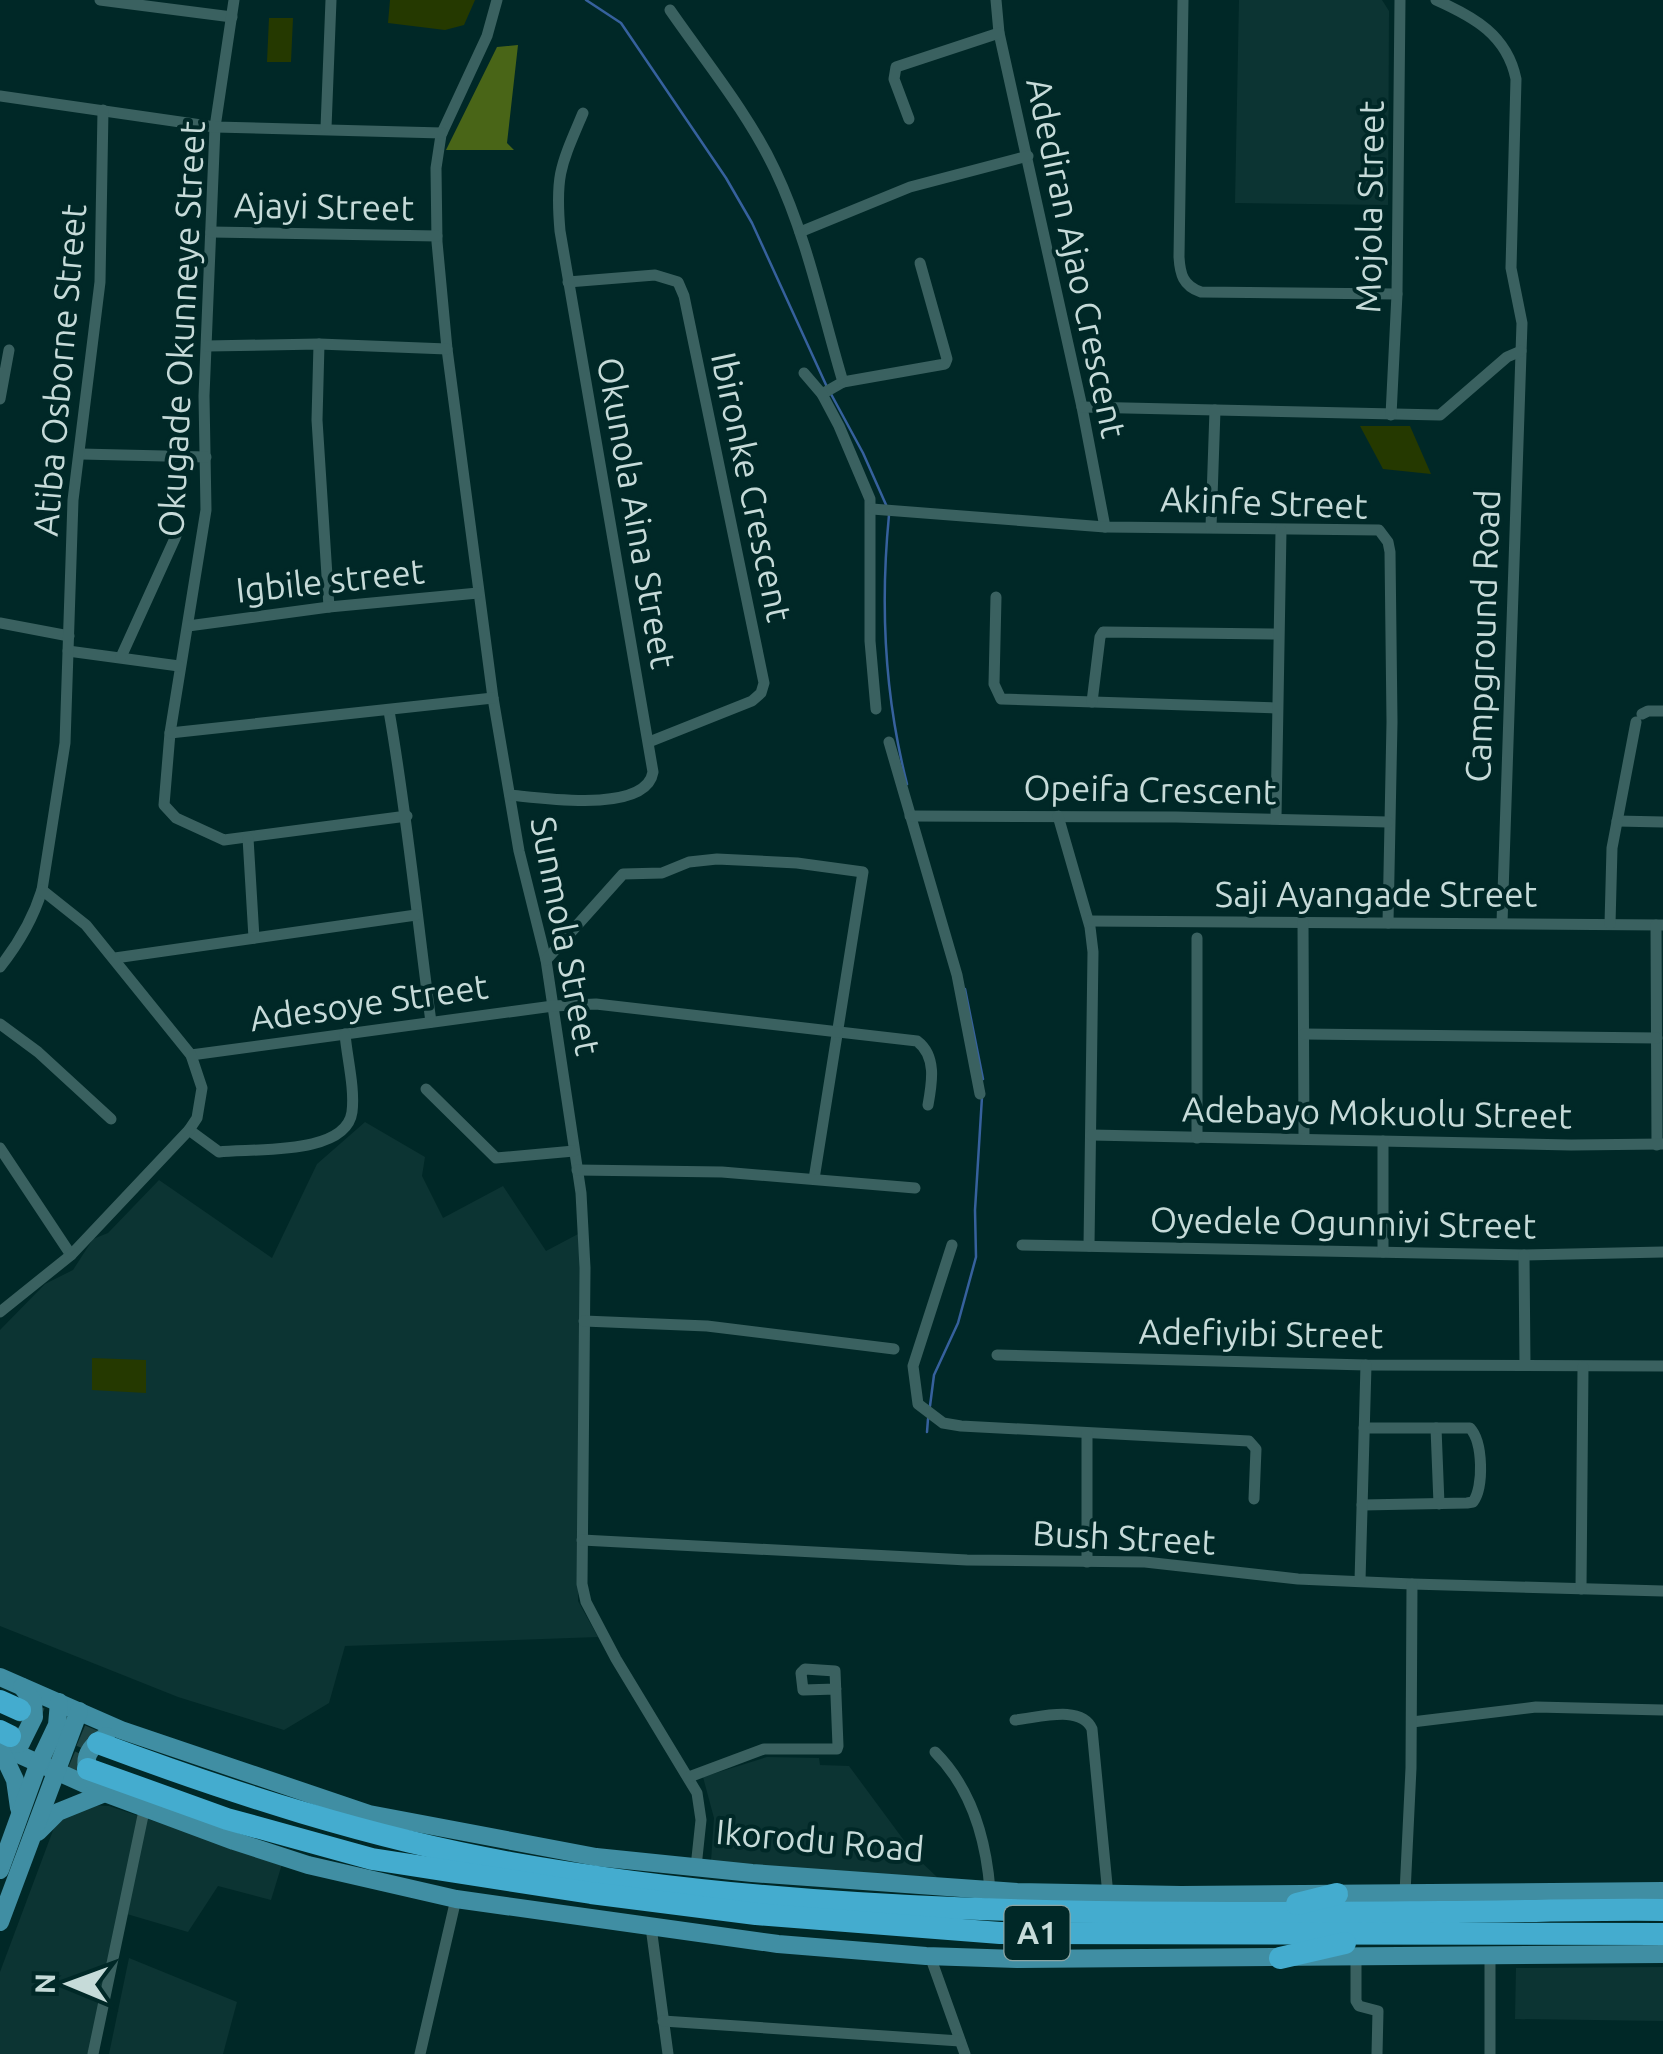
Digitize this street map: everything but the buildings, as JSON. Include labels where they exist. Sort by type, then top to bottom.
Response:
[{"type":"highway","name":"Ikorodu Road","points":[[98,1743],[325,1819],[464,1853],[593,1876],[746,1894],[999,1910],[1663,1910]]},
{"type":"highway","name":"A1","points":[[88,1768],[226,1818],[372,1860],[592,1894],[756,1914],[1000,1933],[1663,1934]]},
{"type":"highway","points":[[1264,1912],[1337,1894]]},
{"type":"highway","points":[[1280,1958],[1384,1934]]},
{"type":"main road","name":"Ikorodu Road","points":[[0,1677],[121,1730],[369,1814],[544,1848],[696,1866],[990,1890],[1108,1895],[1663,1890]]},
{"type":"main road","points":[[2,1741],[21,1743],[31,1728],[33,1701],[21,1686]]},
{"type":"main road","points":[[0,1922],[34,1836],[60,1702]]},
{"type":"main road","points":[[0,1870],[20,1816],[78,1711]]},
{"type":"main road","points":[[105,1793],[88,1778],[86,1756],[101,1738],[121,1730]]},
{"type":"main road","points":[[2,1741],[47,1768],[105,1793],[308,1865],[456,1899],[778,1944],[930,1956],[1663,1954]]},
{"type":"main road","points":[[2,1741],[16,1780],[20,1816]]},
{"type":"main road","points":[[34,1836],[58,1812],[105,1793]]},
{"type":"street","points":[[105,0],[232,17]]},
{"type":"street","name":"Okugade Okunneye Street","points":[[234,0],[215,127],[206,510],[163,793],[168,813],[224,840],[407,816]]},
{"type":"street","points":[[326,128],[331,0]]},
{"type":"street","name":"Sunmola Street","points":[[497,0],[487,36],[442,133],[436,168],[437,236],[447,348],[494,698],[529,899],[546,960],[585,1225],[582,1584],[586,1602],[640,1702],[689,1777],[700,1804],[696,1866]]},
{"type":"street","name":"Adediran Ajao Crescent","points":[[996,0],[1104,527]]},
{"type":"street","points":[[1184,0],[1179,257],[1182,277],[1200,292],[1398,294]]},
{"type":"street","name":"Mojola Street","points":[[1391,415],[1398,294],[1400,0]]},
{"type":"street","points":[[1082,407],[1440,415],[1507,357],[1521,351],[1522,323],[1510,268],[1514,67],[1495,36],[1472,18],[1436,0]]},
{"type":"street","points":[[670,10],[761,143],[800,232],[830,389],[857,464],[881,509],[870,641],[876,708]]},
{"type":"street","points":[[910,118],[894,79],[896,67],[1000,33]]},
{"type":"street","points":[[0,96],[215,127],[442,133]]},
{"type":"street","name":"Atiba Osborne Street","points":[[0,968],[35,914],[42,890],[65,743],[73,500],[100,282],[103,110]]},
{"type":"street","name":"Okunola Aina Street","points":[[510,796],[584,800],[635,796],[652,780],[649,742],[568,282],[556,186],[583,113]]},
{"type":"street","points":[[800,232],[910,187],[1028,156]]},
{"type":"street","name":"Ajayi Street","points":[[211,232],[437,236]]},
{"type":"street","points":[[804,373],[830,389],[945,364],[947,359],[920,263]]},
{"type":"street","name":"Ibironke Crescent","points":[[568,282],[655,275],[678,282],[764,683],[761,694],[752,701],[649,742]]},
{"type":"street","points":[[318,344],[317,420],[329,607]]},
{"type":"street","points":[[207,346],[447,348]]},
{"type":"street","points":[[0,398],[9,350]]},
{"type":"street","name":"Campground Road","points":[[1502,923],[1521,351]]},
{"type":"street","points":[[1210,527],[1215,410]]},
{"type":"street","points":[[81,454],[206,457]]},
{"type":"street","name":"Akinfe Street","points":[[881,509],[1104,527],[1380,530],[1388,542],[1392,722],[1388,923]]},
{"type":"street","points":[[1276,818],[1281,530]]},
{"type":"street","points":[[121,657],[176,536]]},
{"type":"street","name":"Igbile street","points":[[188,626],[478,593]]},
{"type":"street","points":[[996,597],[994,684],[1001,700],[1276,708]]},
{"type":"street","points":[[0,623],[69,636]]},
{"type":"street","points":[[1092,702],[1103,632],[1278,634]]},
{"type":"street","points":[[68,651],[180,666]]},
{"type":"street","points":[[170,733],[494,698]]},
{"type":"street","points":[[389,711],[407,816],[431,1022]]},
{"type":"street","points":[[1610,924],[1612,848],[1639,718],[1648,711],[1663,711]]},
{"type":"street","points":[[889,742],[914,816],[957,975],[980,1094]]},
{"type":"street","name":"Opeifa Crescent","points":[[914,816],[1388,822]]},
{"type":"street","points":[[1058,816],[1089,920],[1093,970],[1089,1246]]},
{"type":"street","points":[[1617,821],[1663,822]]},
{"type":"street","points":[[248,838],[254,938]]},
{"type":"street","points":[[546,960],[623,874],[662,874],[688,862],[716,859],[860,870],[864,879],[814,1179]]},
{"type":"street","points":[[0,1312],[72,1255],[189,1130],[197,1118],[202,1088],[192,1055],[115,958],[86,926],[42,890]]},
{"type":"street","points":[[115,958],[416,915]]},
{"type":"street","name":"Saji Ayangade Street","points":[[1089,920],[1659,925]]},
{"type":"street","points":[[1303,922],[1304,1140]]},
{"type":"street","points":[[1659,925],[1660,1144]]},
{"type":"street","points":[[1196,1138],[1197,938]]},
{"type":"street","name":"Adesoye Street","points":[[192,1055],[553,1006],[596,1004],[916,1042],[925,1048],[931,1072],[928,1105]]},
{"type":"street","points":[[0,1024],[38,1052],[111,1119]]},
{"type":"street","points":[[189,1130],[219,1152],[325,1144],[347,1126],[352,1113],[345,1034]]},
{"type":"street","points":[[1304,1034],[1657,1038]]},
{"type":"street","points":[[426,1089],[496,1158],[574,1151]]},
{"type":"street","name":"Adebayo Mokuolu Street","points":[[1091,1135],[1660,1144]]},
{"type":"street","points":[[1383,1141],[1383,1252]]},
{"type":"street","points":[[0,1148],[72,1255]]},
{"type":"street","points":[[577,1170],[677,1170],[916,1188]]},
{"type":"street","points":[[952,1244],[914,1366],[918,1404],[943,1423],[1249,1441],[1256,1449],[1254,1498]]},
{"type":"street","name":"Oyedele Ogunniyi Street","points":[[1022,1245],[1524,1255],[1663,1252]]},
{"type":"street","points":[[1524,1255],[1525,1365]]},
{"type":"street","points":[[584,1321],[707,1326],[894,1349]]},
{"type":"street","name":"Adefiyibi Street","points":[[997,1355],[1366,1365],[1663,1366]]},
{"type":"street","points":[[1360,1580],[1366,1365]]},
{"type":"street","points":[[1581,1589],[1583,1366]]},
{"type":"street","points":[[1362,1505],[1472,1502],[1480,1490],[1475,1432],[1464,1428],[1364,1428]]},
{"type":"street","points":[[1436,1428],[1439,1504]]},
{"type":"street","points":[[1087,1434],[1087,1562]]},
{"type":"street","name":"Bush Street","points":[[582,1540],[968,1560],[1172,1564],[1298,1578],[1412,1584],[1663,1591]]},
{"type":"street","points":[[1405,1893],[1412,1722],[1412,1584]]},
{"type":"street","points":[[689,1777],[764,1749],[836,1749],[836,1689]]},
{"type":"street","points":[[1412,1722],[1536,1707],[1663,1710]]},
{"type":"street","points":[[1015,1720],[1077,1714],[1088,1720],[1108,1895]]},
{"type":"street","points":[[934,1752],[964,1789],[986,1856],[990,1890]]},
{"type":"street","points":[[94,2054],[145,1806]]},
{"type":"street","points":[[420,2054],[456,1899]]},
{"type":"street","points":[[651,1927],[668,2054]]},
{"type":"street","points":[[663,2021],[962,2048],[930,1956]]},
{"type":"street","points":[[1356,1957],[1356,2001],[1359,2006],[1378,2011],[1377,2054]]},
{"type":"street","points":[[1490,1957],[1490,2054]]},
{"type":"shaded area","points":[[1239,0],[1382,0],[1389,11],[1388,205],[1235,203]]},
{"type":"shaded area","points":[[365,1122],[425,1157],[422,1176],[443,1218],[503,1186],[546,1251],[580,1233],[578,1601],[598,1637],[345,1646],[329,1703],[284,1730],[178,1697],[0,1626],[0,1330],[45,1284],[73,1270],[93,1239],[108,1233],[159,1180],[272,1258],[317,1164]]},
{"type":"shaded area","points":[[767,1757],[819,1758],[820,1765],[849,1766],[917,1858],[937,1877],[837,1873],[711,1861],[714,1818],[703,1777]]},
{"type":"shaded area","points":[[90,1805],[109,1806],[282,1864],[271,1900],[218,1886],[188,1932],[120,1912],[88,2054],[0,2054],[0,1972],[55,1825],[66,1815]]},
{"type":"shaded area","points":[[129,1958],[237,2002],[223,2054],[109,2054]]},
{"type":"shaded area","points":[[1663,1967],[1663,2021],[1515,2019],[1516,1968]]},
{"type":"green space","points":[[390,0],[475,0],[464,25],[445,30],[388,23]]},
{"type":"green space","points":[[269,18],[293,18],[291,62],[267,62]]},
{"type":"green space","points":[[518,45],[507,143],[514,150],[446,150],[497,47]]},
{"type":"green space","points":[[1360,426],[1410,426],[1431,474],[1383,469]]},
{"type":"green space","points":[[92,1358],[146,1360],[146,1393],[92,1390]]},
{"type":"waterway","points":[[586,0],[621,23],[726,178],[752,223],[827,387]]},
{"type":"waterway","points":[[831,394],[887,507]]},
{"type":"waterway","points":[[889,515],[886,650],[893,717],[907,784]]},
{"type":"waterway","points":[[965,989],[983,1079]]},
{"type":"waterway","points":[[930,1406],[934,1375],[958,1323],[976,1257],[982,1097]]},
{"type":"waterway","points":[[927,1432],[928,1419]]},
{"type":"tunnel","points":[[20,1710],[98,1743]]},
{"type":"tunnel","points":[[10,1736],[88,1769]]}]
